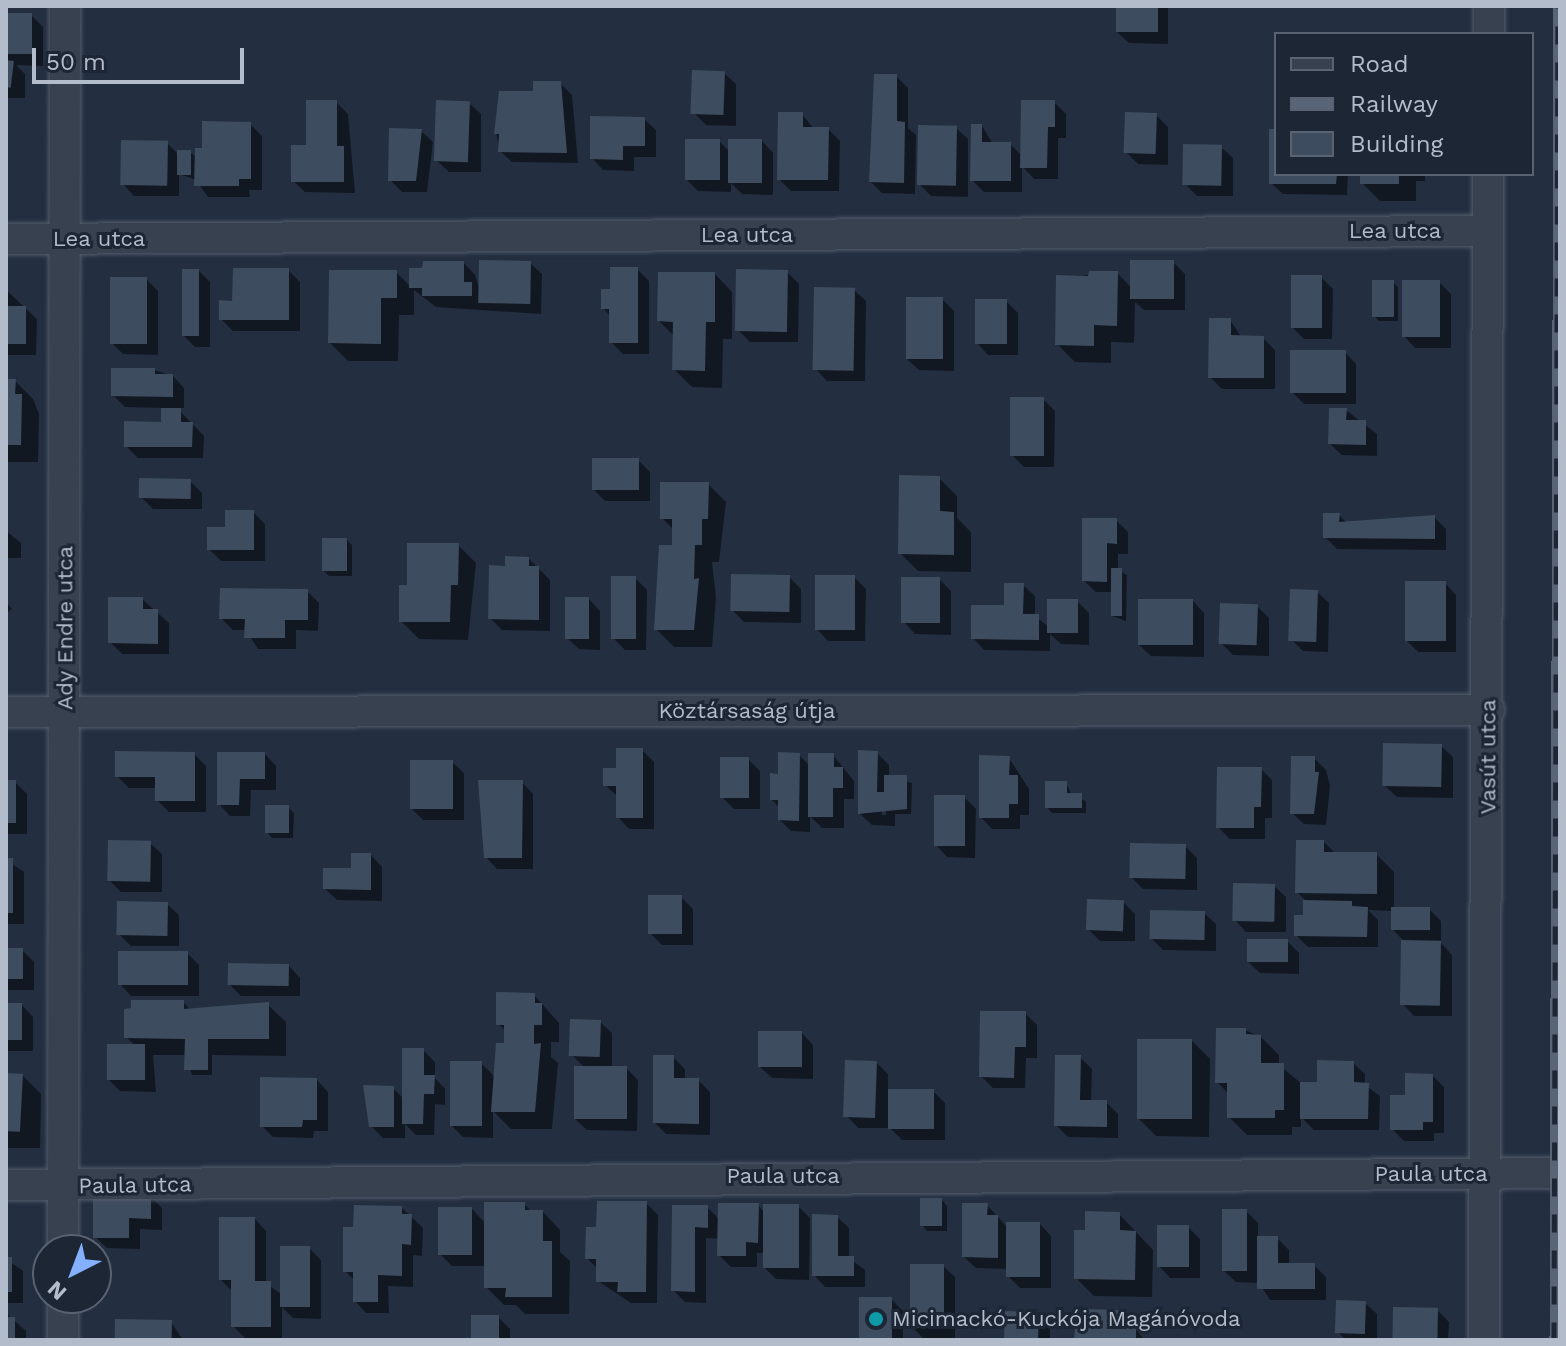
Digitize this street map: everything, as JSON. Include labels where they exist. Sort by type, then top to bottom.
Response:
[{"type":"street","name":"Ady Endre utca","points":[[63,1234],[65,6]]},
{"type":"street","points":[[1489,6],[1489,32]]},
{"type":"street","name":"Vasút utca","points":[[1484,1340],[1489,710],[1488,176]]},
{"type":"street","name":"Lea utca","points":[[6,239],[1488,231]]},
{"type":"street","name":"Köztársaság útja","points":[[6,712],[1489,710]]},
{"type":"street","name":"Paula utca","points":[[6,1185],[1560,1173]]},
{"type":"street","points":[[63,1314],[63,1340]]},
{"type":"building","points":[[1116,6],[1158,6],[1158,32],[1116,32]]},
{"type":"building","points":[[6,13],[32,13],[32,54],[6,54]]},
{"type":"building","points":[[6,60],[14,61],[11,88],[6,87]]},
{"type":"building","points":[[692,70],[725,71],[723,115],[690,114]]},
{"type":"building","points":[[874,74],[897,74],[897,121],[905,122],[904,183],[869,182]]},
{"type":"building","points":[[533,81],[561,81],[567,153],[498,152],[499,134],[494,134],[499,91],[533,91]]},
{"type":"building","points":[[306,100],[337,100],[337,146],[344,146],[344,182],[291,182],[291,145],[306,145]]},
{"type":"building","points":[[436,100],[470,101],[468,162],[434,161]]},
{"type":"building","points":[[1021,100],[1055,100],[1055,127],[1048,127],[1047,168],[1020,168]]},
{"type":"building","points":[[778,112],[803,112],[803,127],[829,127],[828,180],[777,180]]},
{"type":"building","points":[[1125,112],[1157,113],[1156,154],[1124,153]]},
{"type":"building","points":[[590,116],[645,117],[645,146],[623,146],[623,160],[590,159]]},
{"type":"building","points":[[202,121],[251,122],[251,179],[239,179],[239,186],[194,186],[195,148],[202,148]]},
{"type":"building","points":[[971,124],[982,124],[982,142],[1011,142],[1011,181],[970,181]]},
{"type":"building","points":[[918,125],[957,126],[956,186],[917,185]]},
{"type":"building","points":[[389,128],[422,129],[416,181],[388,181]]},
{"type":"building","points":[[1269,129],[1274,129],[1274,176],[1337,176],[1336,184],[1269,184]]},
{"type":"building","points":[[685,139],[720,139],[720,180],[685,180]]},
{"type":"building","points":[[728,139],[762,139],[762,183],[728,183]]},
{"type":"building","points":[[121,140],[168,141],[167,186],[120,185]]},
{"type":"building","points":[[1183,144],[1222,145],[1221,186],[1182,185]]},
{"type":"building","points":[[177,150],[191,150],[191,175],[177,175]]},
{"type":"building","points":[[1360,176],[1399,176],[1399,184],[1360,184]]},
{"type":"building","points":[[479,260],[531,261],[530,304],[478,303]]},
{"type":"building","points":[[1130,260],[1174,260],[1174,299],[1130,299]]},
{"type":"building","points":[[423,261],[464,261],[464,282],[472,282],[472,296],[422,296],[422,288],[409,288],[409,268],[422,268]]},
{"type":"building","points":[[610,267],[638,267],[638,343],[609,343],[609,309],[601,309],[601,289],[610,289]]},
{"type":"building","points":[[233,268],[289,268],[289,320],[219,320],[219,300],[232,301]]},
{"type":"building","points":[[182,269],[199,269],[199,336],[182,336]]},
{"type":"building","points":[[736,269],[788,270],[787,332],[735,331]]},
{"type":"building","points":[[329,270],[397,270],[397,298],[381,298],[381,344],[328,343]]},
{"type":"building","points":[[1089,271],[1118,271],[1117,326],[1094,325],[1094,346],[1055,345],[1056,275],[1088,276]]},
{"type":"building","points":[[658,272],[715,272],[715,322],[706,322],[705,371],[672,370],[673,322],[657,321]]},
{"type":"building","points":[[1291,275],[1322,275],[1322,328],[1291,328]]},
{"type":"building","points":[[110,277],[147,277],[147,344],[110,344]]},
{"type":"building","points":[[1372,280],[1394,280],[1394,317],[1372,317]]},
{"type":"building","points":[[1402,280],[1440,280],[1440,337],[1402,337]]},
{"type":"building","points":[[814,287],[855,288],[854,371],[813,370]]},
{"type":"building","points":[[906,297],[943,297],[943,359],[906,359]]},
{"type":"building","points":[[975,299],[1007,299],[1007,344],[975,344]]},
{"type":"building","points":[[6,306],[26,306],[26,344],[6,344]]},
{"type":"building","points":[[1209,318],[1231,318],[1231,335],[1264,336],[1264,378],[1208,378]]},
{"type":"building","points":[[1290,350],[1346,350],[1346,393],[1290,393]]},
{"type":"building","points":[[111,368],[155,368],[155,374],[173,374],[173,397],[111,396]]},
{"type":"building","points":[[6,379],[16,379],[15,394],[22,394],[21,445],[6,445]]},
{"type":"building","points":[[1010,397],[1044,397],[1044,456],[1010,456]]},
{"type":"building","points":[[161,408],[181,408],[181,422],[193,422],[192,447],[124,447],[124,421],[161,422]]},
{"type":"building","points":[[1329,408],[1347,408],[1346,420],[1366,420],[1366,445],[1328,444]]},
{"type":"building","points":[[592,458],[639,458],[639,490],[592,490]]},
{"type":"building","points":[[899,475],[940,476],[940,511],[954,512],[954,555],[898,554]]},
{"type":"building","points":[[139,478],[191,479],[191,499],[139,498]]},
{"type":"building","points":[[660,482],[709,482],[708,519],[702,519],[702,545],[695,545],[694,579],[699,578],[694,630],[654,630],[659,545],[672,545],[672,519],[660,519]]},
{"type":"building","points":[[225,510],[254,510],[254,550],[207,550],[207,527],[225,527]]},
{"type":"building","points":[[1323,513],[1340,513],[1339,522],[1435,515],[1435,539],[1323,538]]},
{"type":"building","points":[[1082,518],[1117,518],[1117,544],[1107,543],[1107,582],[1082,581]]},
{"type":"building","points":[[322,538],[347,538],[347,571],[322,571]]},
{"type":"building","points":[[407,543],[459,543],[458,585],[451,585],[450,622],[399,622],[399,585],[407,585]]},
{"type":"building","points":[[505,556],[529,557],[529,566],[539,566],[539,620],[488,619],[489,565],[505,566]]},
{"type":"building","points":[[1111,568],[1122,568],[1122,616],[1111,616]]},
{"type":"building","points":[[731,574],[790,575],[789,612],[730,611]]},
{"type":"building","points":[[815,575],[855,575],[855,630],[815,630]]},
{"type":"building","points":[[611,576],[636,576],[636,639],[611,639]]},
{"type":"building","points":[[901,577],[940,577],[940,623],[901,623]]},
{"type":"building","points":[[1405,581],[1446,581],[1446,641],[1405,641]]},
{"type":"building","points":[[1004,583],[1024,583],[1023,614],[1039,614],[1039,640],[971,639],[971,605],[1004,605]]},
{"type":"building","points":[[220,588],[308,589],[308,620],[285,620],[285,638],[244,638],[245,619],[219,619]]},
{"type":"building","points":[[1290,589],[1318,590],[1316,642],[1288,641]]},
{"type":"building","points":[[108,597],[143,597],[143,609],[158,609],[158,644],[108,643]]},
{"type":"building","points":[[565,597],[589,597],[589,639],[565,639]]},
{"type":"building","points":[[1047,599],[1078,599],[1078,633],[1047,633]]},
{"type":"building","points":[[1138,599],[1193,599],[1193,645],[1138,645]]},
{"type":"building","points":[[1220,603],[1258,604],[1257,645],[1219,644]]},
{"type":"building","points":[[1383,743],[1442,744],[1441,787],[1382,786]]},
{"type":"building","points":[[616,748],[643,748],[643,818],[616,818],[616,786],[603,786],[603,768],[616,768]]},
{"type":"building","points":[[858,750],[878,751],[877,792],[884,792],[884,775],[907,775],[907,809],[858,814]]},
{"type":"building","points":[[115,751],[195,752],[195,801],[155,801],[155,777],[115,777]]},
{"type":"building","points":[[217,752],[265,752],[265,779],[240,779],[239,805],[217,805]]},
{"type":"building","points":[[778,752],[800,753],[799,821],[778,820],[778,800],[770,800],[770,773],[778,774]]},
{"type":"building","points":[[808,753],[834,753],[834,767],[843,767],[843,788],[833,788],[833,817],[808,817]]},
{"type":"building","points":[[979,755],[1010,756],[1009,775],[1018,775],[1018,804],[1009,804],[1009,818],[979,818]]},
{"type":"building","points":[[1291,756],[1315,756],[1315,772],[1319,772],[1314,814],[1290,814]]},
{"type":"building","points":[[720,757],[749,757],[749,798],[720,798]]},
{"type":"building","points":[[410,760],[453,760],[453,809],[410,809]]},
{"type":"building","points":[[1217,767],[1262,767],[1261,807],[1254,807],[1254,828],[1216,828]]},
{"type":"building","points":[[6,780],[16,780],[16,823],[6,823]]},
{"type":"building","points":[[478,780],[523,780],[522,858],[484,858]]},
{"type":"building","points":[[1045,781],[1067,781],[1067,793],[1082,793],[1082,808],[1045,808]]},
{"type":"building","points":[[934,795],[965,795],[965,846],[934,846]]},
{"type":"building","points":[[265,805],[289,805],[289,833],[265,833]]},
{"type":"building","points":[[108,840],[151,841],[150,882],[107,881]]},
{"type":"building","points":[[1296,840],[1324,840],[1324,852],[1377,852],[1377,894],[1295,893]]},
{"type":"building","points":[[1130,843],[1186,844],[1185,879],[1129,878]]},
{"type":"building","points":[[351,853],[371,853],[371,890],[323,889],[323,868],[351,868]]},
{"type":"building","points":[[6,858],[13,858],[13,913],[6,913]]},
{"type":"building","points":[[1233,883],[1275,884],[1274,922],[1232,921]]},
{"type":"building","points":[[648,895],[682,895],[682,934],[648,934]]},
{"type":"building","points":[[1087,899],[1124,900],[1123,931],[1086,930]]},
{"type":"building","points":[[1303,900],[1352,901],[1352,906],[1368,907],[1367,937],[1294,936],[1294,915],[1303,915]]},
{"type":"building","points":[[117,901],[168,902],[167,936],[116,935]]},
{"type":"building","points":[[1391,907],[1430,907],[1430,930],[1391,930]]},
{"type":"building","points":[[1150,910],[1205,911],[1204,940],[1149,939]]},
{"type":"building","points":[[1247,939],[1288,939],[1288,962],[1247,962]]},
{"type":"building","points":[[1401,940],[1441,941],[1440,1006],[1400,1005]]},
{"type":"building","points":[[6,948],[23,948],[23,979],[6,979]]},
{"type":"building","points":[[118,951],[188,951],[188,985],[118,985]]},
{"type":"building","points":[[228,963],[289,964],[289,986],[228,985]]},
{"type":"building","points":[[496,992],[535,993],[535,1003],[542,1003],[542,1025],[534,1025],[534,1044],[541,1043],[535,1112],[491,1112],[496,1043],[504,1043],[504,1025],[496,1025]]},
{"type":"building","points":[[131,1000],[184,1000],[184,1009],[269,1002],[269,1039],[208,1039],[208,1070],[184,1070],[185,1039],[124,1038],[124,1009],[131,1008]]},
{"type":"building","points":[[6,1003],[22,1003],[22,1040],[6,1040]]},
{"type":"building","points":[[980,1011],[1026,1011],[1026,1047],[1015,1047],[1014,1078],[979,1077]]},
{"type":"building","points":[[570,1019],[601,1020],[600,1057],[569,1056]]},
{"type":"building","points":[[1216,1028],[1246,1028],[1246,1034],[1261,1035],[1261,1063],[1284,1063],[1284,1110],[1275,1110],[1275,1118],[1227,1118],[1227,1083],[1215,1083]]},
{"type":"building","points":[[758,1031],[802,1031],[802,1067],[758,1067]]},
{"type":"building","points":[[1137,1039],[1192,1039],[1192,1119],[1137,1119]]},
{"type":"building","points":[[107,1044],[145,1044],[145,1080],[107,1080]]},
{"type":"building","points":[[402,1048],[424,1048],[424,1075],[435,1075],[434,1094],[424,1094],[423,1124],[402,1124]]},
{"type":"building","points":[[653,1055],[674,1055],[674,1078],[699,1078],[699,1124],[653,1123]]},
{"type":"building","points":[[1055,1055],[1081,1055],[1080,1100],[1107,1100],[1107,1127],[1054,1126]]},
{"type":"building","points":[[845,1060],[877,1061],[875,1118],[843,1117]]},
{"type":"building","points":[[1317,1060],[1354,1061],[1354,1082],[1369,1083],[1368,1119],[1300,1119],[1300,1082],[1317,1082]]},
{"type":"building","points":[[450,1061],[482,1061],[482,1126],[450,1126]]},
{"type":"building","points":[[574,1066],[627,1066],[627,1119],[574,1119]]},
{"type":"building","points":[[6,1073],[23,1074],[20,1132],[6,1131]]},
{"type":"building","points":[[1405,1073],[1433,1074],[1433,1122],[1423,1122],[1423,1130],[1390,1130],[1390,1095],[1405,1095]]},
{"type":"building","points":[[260,1077],[317,1078],[317,1120],[303,1120],[302,1127],[260,1127]]},
{"type":"building","points":[[363,1085],[394,1086],[394,1127],[369,1127]]},
{"type":"building","points":[[888,1089],[934,1089],[934,1129],[888,1129]]},
{"type":"building","points":[[93,1194],[151,1194],[151,1219],[129,1218],[129,1238],[93,1234]]},
{"type":"building","points":[[920,1198],[942,1198],[942,1226],[920,1226]]},
{"type":"building","points":[[597,1201],[647,1201],[646,1292],[617,1292],[618,1282],[596,1282],[596,1259],[585,1259],[586,1227],[596,1227]]},
{"type":"building","points":[[484,1202],[525,1202],[525,1210],[543,1210],[543,1241],[552,1241],[552,1297],[505,1297],[506,1288],[484,1288]]},
{"type":"building","points":[[718,1203],[759,1203],[758,1243],[746,1242],[746,1256],[717,1256]]},
{"type":"building","points":[[962,1203],[988,1203],[987,1215],[998,1215],[998,1258],[962,1257]]},
{"type":"building","points":[[763,1204],[799,1204],[799,1268],[763,1268]]},
{"type":"building","points":[[354,1205],[402,1206],[402,1214],[412,1214],[411,1245],[402,1244],[402,1276],[378,1275],[378,1302],[353,1302],[353,1272],[343,1272],[343,1227],[353,1227]]},
{"type":"building","points":[[672,1205],[708,1205],[708,1228],[695,1227],[695,1292],[671,1291]]},
{"type":"building","points":[[438,1207],[472,1207],[472,1255],[438,1255]]},
{"type":"building","points":[[1222,1209],[1247,1209],[1247,1271],[1222,1271]]},
{"type":"building","points":[[1085,1211],[1120,1212],[1120,1230],[1136,1231],[1135,1280],[1074,1279],[1074,1230],[1085,1230]]},
{"type":"building","points":[[812,1214],[838,1215],[838,1256],[854,1256],[854,1276],[812,1276]]},
{"type":"building","points":[[219,1217],[255,1217],[255,1281],[271,1281],[271,1327],[231,1327],[231,1280],[219,1280]]},
{"type":"building","points":[[1006,1222],[1040,1222],[1040,1277],[1006,1277]]},
{"type":"building","points":[[1157,1225],[1189,1225],[1189,1267],[1157,1267]]},
{"type":"building","points":[[1257,1236],[1278,1236],[1278,1263],[1315,1263],[1315,1289],[1257,1289]]},
{"type":"building","points":[[280,1246],[310,1246],[310,1307],[280,1307]]},
{"type":"building","points":[[6,1257],[12,1257],[12,1292],[6,1292]]},
{"type":"building","points":[[910,1264],[944,1264],[944,1328],[910,1328]]},
{"type":"building","name":"Micimackó-Kuckója Magánóvoda","points":[[859,1297],[892,1297],[892,1340],[859,1340]]},
{"type":"building","points":[[1336,1300],[1366,1301],[1365,1334],[1335,1333]]},
{"type":"building","points":[[1393,1307],[1438,1308],[1437,1340],[1392,1340]]},
{"type":"building","points":[[1086,1309],[1120,1310],[1120,1328],[1136,1328],[1136,1340],[1074,1340],[1075,1328],[1086,1328]]},
{"type":"building","points":[[1005,1311],[1039,1312],[1038,1340],[1004,1340]]},
{"type":"building","points":[[471,1315],[499,1315],[499,1340],[471,1340]]},
{"type":"building","points":[[6,1317],[15,1317],[15,1340],[6,1340]]},
{"type":"building","points":[[115,1319],[172,1320],[172,1340],[115,1340]]},
{"type":"railway","points":[[1554,1340],[1558,6]]},
{"type":"place","name":"Micimackó-Kuckója Magánóvoda","points":[[876,1319]]}]
